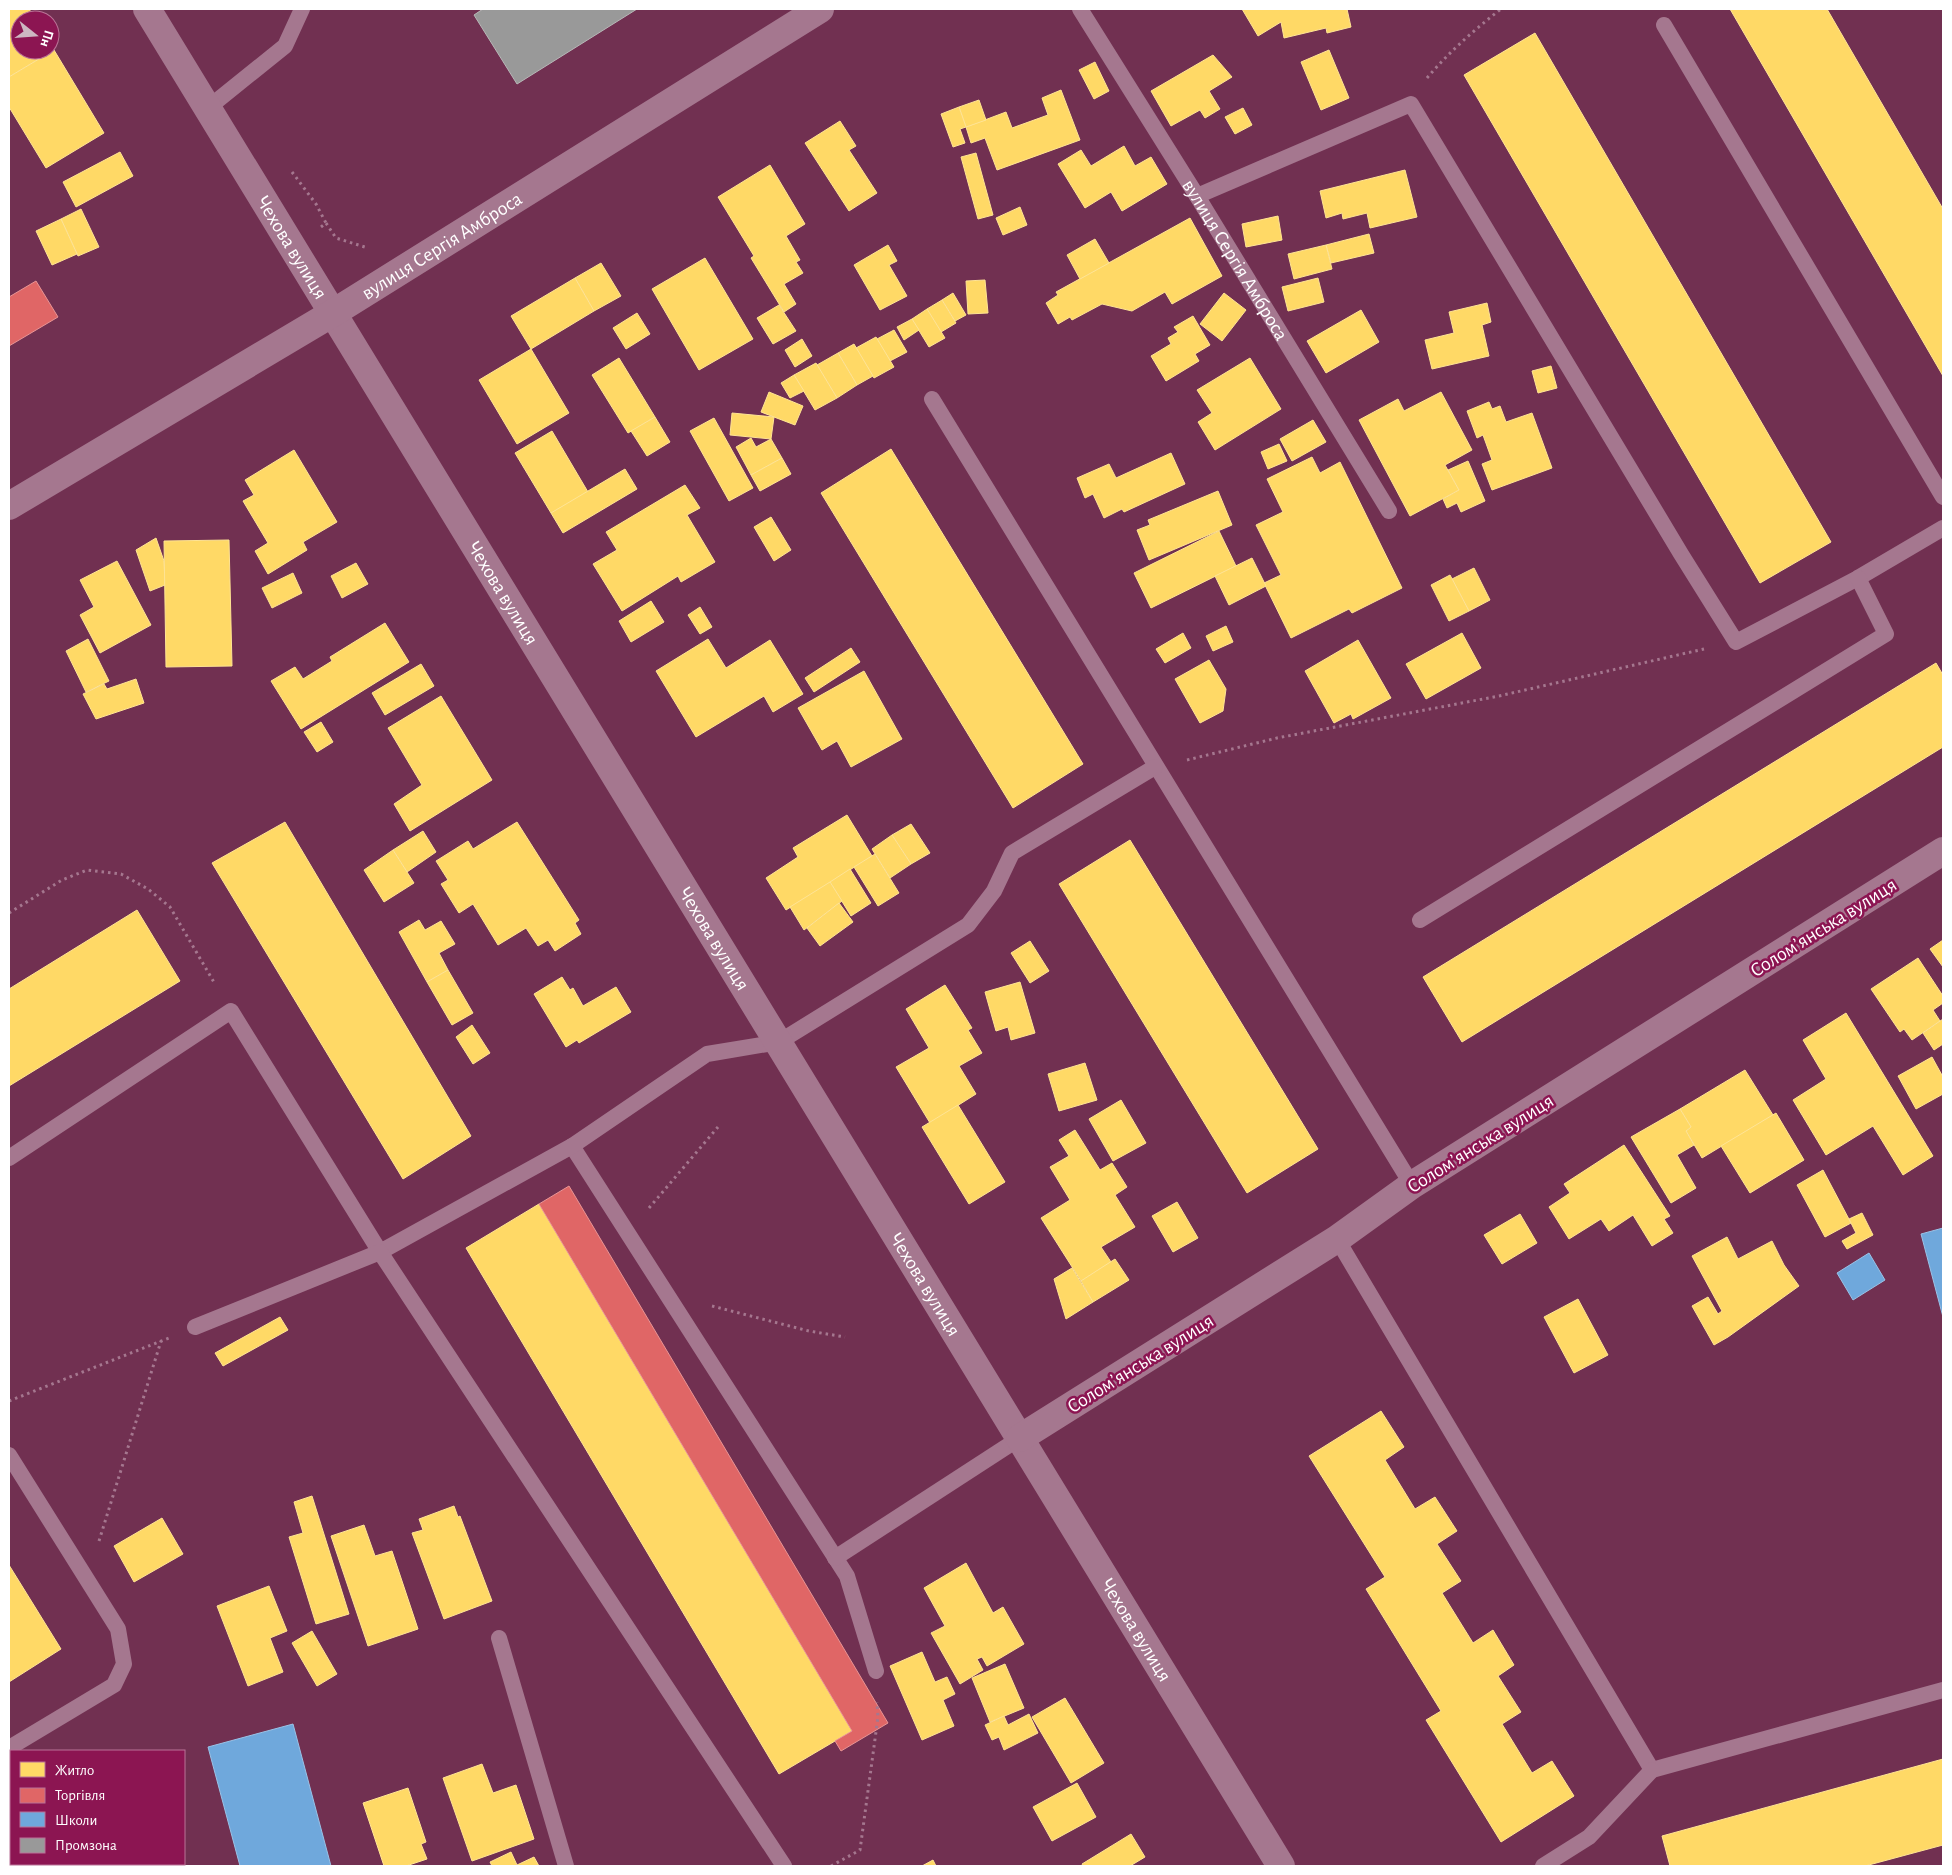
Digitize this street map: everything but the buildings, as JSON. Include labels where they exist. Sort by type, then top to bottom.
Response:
[{"type":"street","name":"Чехова вулиця","points":[[147,9],[1281,1866]]},
{"type":"street","name":"вулиця Сергія Амброса","points":[[9,506],[333,313],[820,9]]},
{"type":"street","name":"Соломʼянська вулиця","points":[[1020,1438],[1337,1238],[1412,1185],[1943,852]]},
{"type":"lane","points":[[208,108],[285,46],[302,9]]},
{"type":"lane","name":"вулиця Сергія Амброса","points":[[1080,9],[1197,196],[1389,511]]},
{"type":"lane","points":[[1664,26],[1943,497]]},
{"type":"lane","points":[[1197,196],[1412,104],[1681,554],[1736,642],[1858,578],[1943,528]]},
{"type":"lane","points":[[932,400],[1412,1185]]},
{"type":"lane","points":[[1420,920],[1886,634],[1858,578]]},
{"type":"lane","points":[[195,1327],[380,1252],[572,1146],[708,1054],[778,1042],[968,924],[994,891],[1012,853],[1155,767]]},
{"type":"lane","points":[[9,1158],[231,1010],[380,1252],[784,1866]]},
{"type":"lane","points":[[572,1146],[847,1576],[876,1671]]},
{"type":"lane","points":[[1337,1238],[1652,1770]]},
{"type":"lane","points":[[834,1558],[1020,1438]]},
{"type":"lane","points":[[9,1455],[118,1629],[124,1664],[114,1685],[9,1748]]},
{"type":"lane","points":[[499,1638],[566,1866]]},
{"type":"lane","points":[[1543,1866],[1589,1837],[1652,1770],[1943,1690]]},
{"type":"path","points":[[1412,104],[1415,92],[1439,63],[1473,31],[1501,9]]},
{"type":"path","points":[[316,232],[326,222],[336,238],[372,248]]},
{"type":"path","points":[[1155,767],[1277,738],[1499,696],[1736,642]]},
{"type":"path","points":[[9,912],[62,880],[87,870],[121,874],[148,889],[170,907],[231,1010]]},
{"type":"path","points":[[628,1233],[718,1127]]},
{"type":"path","points":[[667,1295],[809,1331],[845,1337]]},
{"type":"path","points":[[9,1401],[195,1327]]},
{"type":"path","points":[[87,1580],[161,1341]]},
{"type":"path","points":[[831,1866],[860,1850],[878,1717],[876,1671]]}]
